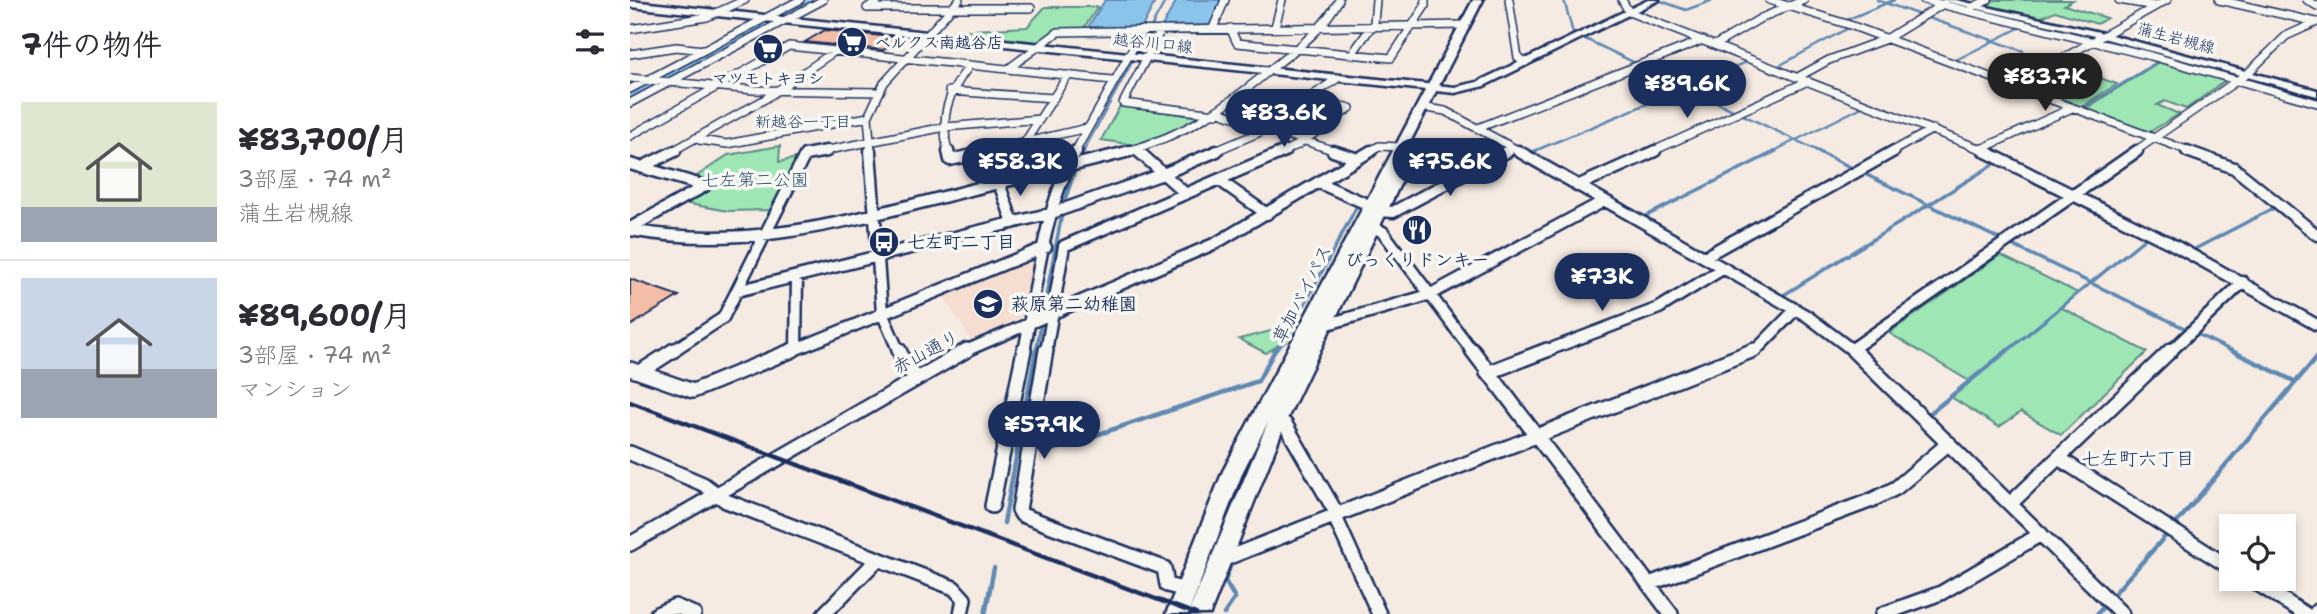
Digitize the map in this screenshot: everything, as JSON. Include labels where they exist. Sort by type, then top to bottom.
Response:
[{"type":"highway","name":"草加バイパス","points":[[1177,614],[1233,471],[1374,208],[1478,0]]},
{"type":"highway","name":"草加バイパス","points":[[1436,88],[1486,0]]},
{"type":"highway","name":"草加バイパス","points":[[1199,614],[1277,421],[1371,226],[1374,208],[1400,147],[1426,108]]},
{"type":"main road","name":"越谷川口線","points":[[630,4],[1436,88],[1472,88],[1655,0]]},
{"type":"main road","name":"蒲生岩槻線","points":[[1944,2],[2101,35],[2317,93]]},
{"type":"street","points":[[630,29],[716,14],[745,0]]},
{"type":"street","points":[[630,89],[800,0]]},
{"type":"street","points":[[630,103],[823,0]]},
{"type":"street","points":[[879,0],[867,8],[1031,8]]},
{"type":"street","points":[[915,376],[906,367],[882,313],[876,259],[868,117],[878,92],[959,0]]},
{"type":"street","points":[[1213,28],[1225,0]]},
{"type":"street","points":[[1275,27],[1282,0]]},
{"type":"street","points":[[630,229],[669,237],[715,239],[765,235],[874,213],[1136,149],[1192,128],[1218,113],[1324,26],[1339,0]]},
{"type":"street","points":[[1352,54],[1373,26],[1376,0]]},
{"type":"street","points":[[1230,28],[1237,43],[1391,58],[1425,6],[1425,0]]},
{"type":"street","points":[[1509,0],[1518,58],[1526,62]]},
{"type":"street","points":[[1622,0],[1629,12],[1981,149],[2243,282],[2317,325]]},
{"type":"street","points":[[1769,0],[1886,39],[2234,168],[2317,235]]},
{"type":"street","points":[[1715,45],[1760,18],[1804,0]]},
{"type":"street","points":[[1924,0],[1944,2],[2317,103]]},
{"type":"street","points":[[1973,7],[1989,0]]},
{"type":"street","points":[[2119,0],[2155,6]]},
{"type":"street","points":[[2013,86],[2167,0]]},
{"type":"street","points":[[2220,0],[2317,22]]},
{"type":"street","points":[[2307,0],[2317,6]]},
{"type":"street","points":[[1798,77],[1829,60],[1886,39],[1944,2]]},
{"type":"street","points":[[1852,349],[2248,74],[2286,36],[2317,22]]},
{"type":"street","points":[[1008,69],[1058,32],[1465,25]]},
{"type":"street","points":[[992,506],[1052,213],[1067,166],[1112,80],[1143,30]]},
{"type":"street","points":[[1161,30],[1123,103],[1218,113],[1358,159]]},
{"type":"street","points":[[1479,128],[1703,40]]},
{"type":"street","points":[[630,136],[789,46],[1112,80]]},
{"type":"street","points":[[630,54],[676,47],[704,50]]},
{"type":"street","points":[[642,167],[699,139],[782,90],[835,51]]},
{"type":"street","points":[[970,65],[949,91],[942,127],[950,160],[1087,128]]},
{"type":"street","points":[[1025,142],[1068,75]]},
{"type":"street","points":[[630,78],[782,90],[878,92]]},
{"type":"street","points":[[737,291],[876,259],[1052,213],[1163,174],[1267,128],[1338,78]]},
{"type":"street","points":[[1577,186],[1808,81]]},
{"type":"street","points":[[949,91],[1054,98]]},
{"type":"street","points":[[1186,590],[1167,585],[1164,568],[1022,515],[1019,510],[1064,246],[1307,142],[1350,108],[1310,98]]},
{"type":"street","points":[[1426,108],[1445,111],[1479,128],[1796,309],[1852,349],[2122,614]]},
{"type":"street","points":[[1981,149],[2072,108]]},
{"type":"street","points":[[699,139],[727,145],[868,117]]},
{"type":"street","points":[[635,370],[723,318],[805,155],[942,127],[1040,119]]},
{"type":"street","points":[[1704,257],[1933,129]]},
{"type":"street","name":"赤山通り","points":[[630,544],[915,376],[1032,321],[1190,255],[1267,214],[1379,146],[1400,147]]},
{"type":"street","points":[[1320,183],[1374,208],[1392,212],[1513,148]]},
{"type":"street","points":[[1136,149],[1186,194]]},
{"type":"street","points":[[630,164],[705,186],[630,229]]},
{"type":"street","points":[[1219,180],[1267,214]]},
{"type":"street","points":[[999,183],[1013,223]]},
{"type":"street","points":[[1321,326],[1429,295],[1604,201]]},
{"type":"street","points":[[1371,226],[1383,232],[1671,614]]},
{"type":"street","points":[[635,370],[693,391],[1046,247]]},
{"type":"street","points":[[1487,373],[1659,308],[1724,268]]},
{"type":"street","points":[[796,348],[797,277]]},
{"type":"street","points":[[2010,504],[2060,460],[2243,282]]},
{"type":"street","points":[[1218,562],[1757,349],[1796,309]]},
{"type":"street","points":[[1277,421],[1285,424],[1337,517],[1379,614]]},
{"type":"street","points":[[1649,584],[1872,500],[1896,488],[1949,443]]},
{"type":"street","points":[[630,453],[703,484],[726,501],[961,592],[964,599],[961,614]]},
{"type":"street","points":[[2060,460],[2219,560]]},
{"type":"street","points":[[1883,614],[1941,593],[2041,534]]},
{"type":"street","points":[[824,614],[878,559]]},
{"type":"street","points":[[2269,591],[2305,614]]},
{"type":"street","points":[[657,614],[675,606],[694,614]]},
{"type":"shaded area","name":"萩原第二幼稚園","points":[[1042,250],[1025,316],[971,340],[940,291]]},
{"type":"green space","points":[[1994,0],[2073,0],[2064,5],[2107,18],[2097,24],[2055,11],[2038,19],[1982,6]]},
{"type":"green space","points":[[1045,7],[1098,7],[1083,29],[1055,30],[1039,42],[940,32],[1027,27]]},
{"type":"green space","points":[[2162,60],[2229,78],[2186,109],[2165,101],[2157,105],[2179,114],[2148,133],[2085,109]]},
{"type":"green space","points":[[2058,63],[2117,84],[2080,108],[2019,85],[2041,73],[2072,83],[2079,79],[2051,68]]},
{"type":"green space","points":[[1120,106],[1200,117],[1175,131],[1135,145],[1101,140]]},
{"type":"green space","name":"七左第二公園","points":[[780,146],[779,162],[801,157],[773,210],[728,211],[683,203],[713,186],[694,178],[728,155]]},
{"type":"green space","points":[[2000,255],[2078,293],[2062,308],[2147,352],[2061,435],[2021,412],[1999,427],[1951,397],[1969,381],[1889,333]]},
{"type":"green space","points":[[1271,331],[1285,341],[1266,353],[1239,339]]},
{"type":"water","points":[[1105,0],[1156,0],[1142,27],[1087,29]]},
{"type":"water","points":[[1177,0],[1221,0],[1210,25],[1162,26]]},
{"type":"building","name":"ベルクス南越谷店","points":[[825,30],[902,38],[883,50],[805,42]]},
{"type":"building","points":[[630,279],[679,296],[630,326]]},
{"type":"waterway","points":[[784,12],[807,0]]},
{"type":"waterway","points":[[1151,27],[1166,0]]},
{"type":"waterway","points":[[1564,0],[1573,33],[1686,87]]},
{"type":"waterway","points":[[1634,14],[1661,1],[1686,10],[1713,0]]},
{"type":"waterway","points":[[1877,0],[1886,3]]},
{"type":"waterway","points":[[1886,3],[1894,0]]},
{"type":"waterway","points":[[1844,21],[1886,3]]},
{"type":"waterway","points":[[1886,3],[1994,41]]},
{"type":"waterway","points":[[659,79],[759,26]]},
{"type":"waterway","points":[[1994,41],[2023,26]]},
{"type":"waterway","points":[[1775,68],[1850,27]]},
{"type":"waterway","points":[[1138,51],[1148,32]]},
{"type":"waterway","points":[[1954,61],[1994,41]]},
{"type":"waterway","points":[[1994,41],[2023,51]]},
{"type":"waterway","points":[[2082,109],[2160,60]]},
{"type":"waterway","points":[[1686,87],[1749,61]]},
{"type":"waterway","points":[[1083,152],[1132,62]]},
{"type":"waterway","points":[[2221,72],[2232,75]]},
{"type":"waterway","points":[[630,94],[651,83]]},
{"type":"waterway","points":[[1532,152],[1686,87]]},
{"type":"waterway","points":[[1686,87],[1796,140]]},
{"type":"waterway","points":[[1796,140],[1864,106]]},
{"type":"waterway","points":[[1772,152],[1796,140]]},
{"type":"waterway","points":[[1796,140],[1820,152]]},
{"type":"waterway","points":[[1082,155],[1084,151]]},
{"type":"waterway","points":[[1530,153],[1536,151]]},
{"type":"waterway","points":[[1644,217],[1776,151]]},
{"type":"waterway","points":[[1817,151],[1929,205]]},
{"type":"waterway","points":[[1929,205],[1999,161]]},
{"type":"waterway","points":[[1064,203],[1075,170]]},
{"type":"waterway","points":[[1782,296],[1929,205]]},
{"type":"waterway","points":[[1929,205],[2091,283]]},
{"type":"waterway","points":[[1274,352],[1285,341],[1357,206]]},
{"type":"waterway","points":[[2191,251],[2276,207]]},
{"type":"waterway","points":[[1044,306],[1062,214]]},
{"type":"waterway","points":[[2091,283],[2148,236]]},
{"type":"waterway","points":[[2006,352],[2091,283]]},
{"type":"waterway","points":[[2091,283],[2234,352]]},
{"type":"waterway","points":[[1036,352],[1041,324]]},
{"type":"waterway","points":[[1004,523],[1036,350]]},
{"type":"waterway","points":[[1042,453],[1258,381],[1275,350]]},
{"type":"waterway","points":[[1928,415],[2008,350]]},
{"type":"waterway","points":[[2230,350],[2296,382]]},
{"type":"waterway","points":[[2296,382],[2317,357]]},
{"type":"waterway","points":[[2174,526],[2296,382]]},
{"type":"waterway","points":[[2111,597],[2169,532]]},
{"type":"waterway","points":[[1224,614],[1235,598],[1225,581],[1231,564]]},
{"type":"waterway","points":[[985,614],[994,568]]},
{"type":"waterway","points":[[2097,614],[2106,603]]},
{"type":"railway","points":[[630,402],[1196,614]]},
{"type":"place","name":"ベルクス南越谷店","points":[[852,42]]},
{"type":"place","name":"マツモトキヨシ","points":[[768,49]]},
{"type":"place","name":"びっくりドンキー","points":[[1417,230]]},
{"type":"place","name":"七左町二丁目","points":[[884,242]]},
{"type":"place","name":"萩原第二幼稚園","points":[[988,304]]},
{"type":"district","name":"新越谷一丁目","points":[[803,121]]},
{"type":"district","name":"七左町六丁目","points":[[2138,458]]}]
